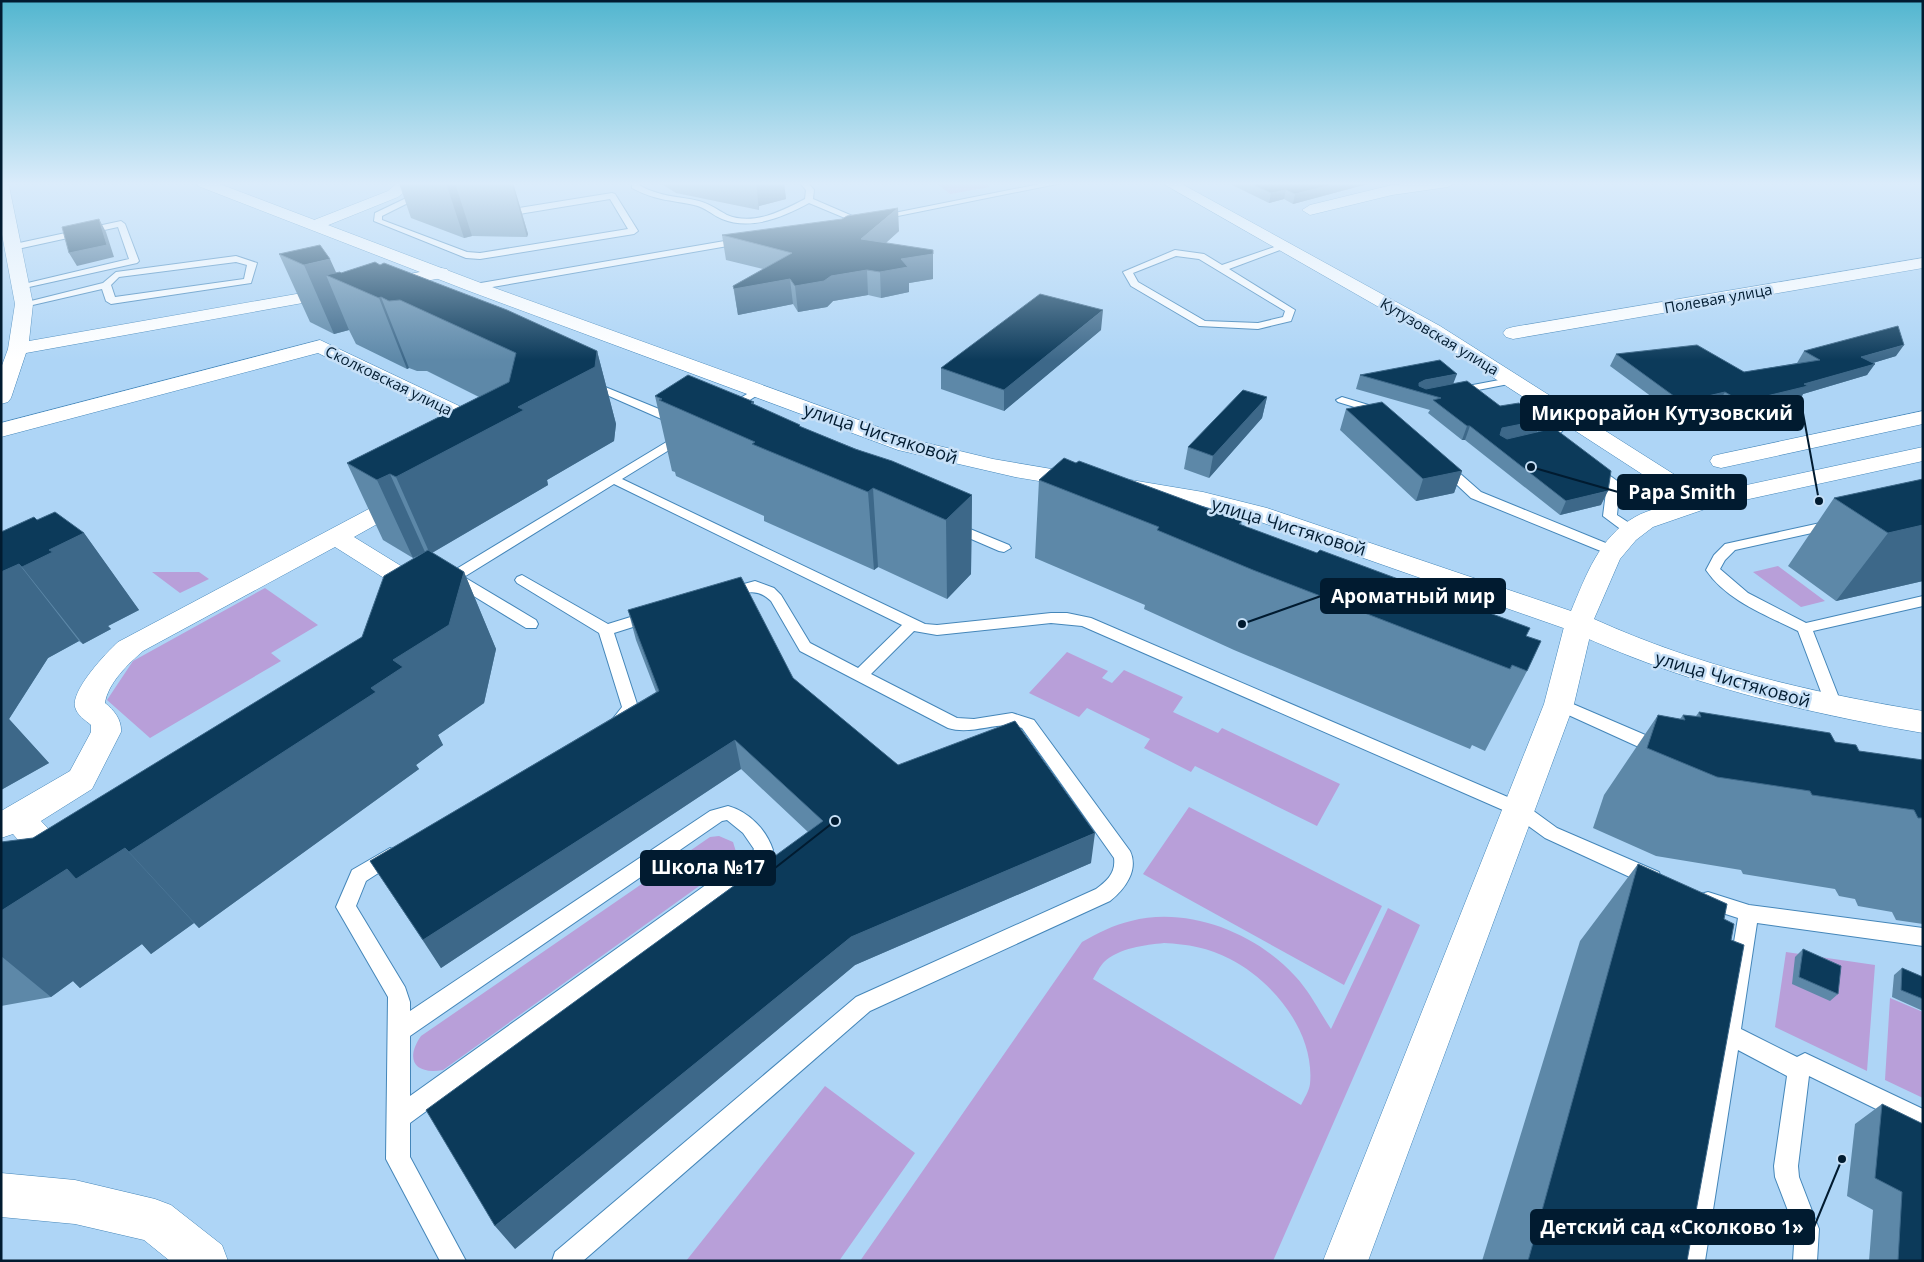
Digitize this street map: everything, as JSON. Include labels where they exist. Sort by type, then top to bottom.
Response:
[{"type":"street","points":[[1,398],[24,304],[12,242]]},
{"type":"street","name":"улица Чистяковой","points":[[358,242],[475,287],[906,445],[1023,473],[1203,499],[1258,513],[1579,624],[1624,646],[1712,676],[1762,691],[1836,708],[1923,722]]},
{"type":"street","name":"Кутузовская улица","points":[[1274,242],[1433,330],[1514,380],[1701,502]]},
{"type":"street","name":"Полевая улица","points":[[1513,333],[1923,263]]},
{"type":"street","points":[[12,358],[357,288],[441,273]]},
{"type":"street","points":[[320,346],[347,338]]},
{"type":"street","name":"Сколковская улица","points":[[1,430],[320,346],[505,436]]},
{"type":"street","points":[[1721,461],[1923,418]]},
{"type":"street","points":[[1345,1261],[1559,704],[1579,624],[1608,556],[1632,531],[1644,522],[1701,502],[1923,454]]},
{"type":"street","points":[[93,850],[53,854],[10,822],[81,780],[106,732],[107,726],[105,721],[90,708],[89,699],[124,649],[427,487]]},
{"type":"street","points":[[332,539],[340,540],[416,600]]},
{"type":"street","points":[[1,1195],[75,1202],[155,1221],[206,1261]]},
{"type":"lane","points":[[13,246],[33,242]]},
{"type":"lane","points":[[20,286],[134,261],[127,242]]},
{"type":"lane","points":[[434,242],[466,254],[480,256],[567,242]]},
{"type":"lane","points":[[475,287],[737,242]]},
{"type":"lane","points":[[1221,268],[1290,310],[1287,319],[1258,326],[1203,324],[1134,284],[1128,272],[1175,253],[1200,256],[1221,268],[1283,247]]},
{"type":"lane","points":[[24,304],[106,285],[116,275],[236,259],[252,263],[248,281],[110,301],[106,285]]},
{"type":"lane","points":[[416,600],[695,429],[576,378]]},
{"type":"lane","points":[[1450,393],[1514,380]]},
{"type":"lane","points":[[717,415],[757,391]]},
{"type":"lane","points":[[1342,400],[1382,412],[1389,418]]},
{"type":"lane","points":[[1526,442],[1555,439],[1559,428],[1580,423]]},
{"type":"lane","points":[[1433,456],[1476,495],[1613,551]]},
{"type":"lane","points":[[1583,460],[1614,483],[1610,516],[1632,531]]},
{"type":"lane","points":[[613,479],[922,629],[937,630],[1051,618],[1067,618],[1086,622],[1518,809],[1551,833],[1670,886]]},
{"type":"lane","points":[[942,521],[1004,548]]},
{"type":"lane","points":[[1836,708],[1804,628],[1738,593],[1721,581],[1713,570],[1719,558],[1730,547],[1852,521]]},
{"type":"lane","points":[[453,577],[531,624]]},
{"type":"lane","points":[[522,580],[606,630],[630,707],[629,713],[623,719],[606,729]]},
{"type":"lane","points":[[564,1261],[863,1004],[1103,895],[1110,890],[1123,873],[1125,864],[1123,856],[1028,724],[1012,718],[976,727],[954,724],[859,676],[805,648],[776,598],[769,591],[755,586],[709,599]]},
{"type":"lane","points":[[1804,628],[1923,601]]},
{"type":"lane","points":[[606,630],[672,610]]},
{"type":"lane","points":[[859,676],[911,625]]},
{"type":"lane","points":[[1559,704],[1674,754]]},
{"type":"lane","points":[[398,1118],[759,858],[764,850],[763,842],[736,816],[726,813],[716,816],[399,1031]]},
{"type":"lane","points":[[410,845],[359,876],[347,903],[347,912],[395,987],[400,1002],[398,1160],[454,1261]]},
{"type":"lane","points":[[1688,893],[1750,913],[1923,937]]},
{"type":"lane","points":[[1693,1261],[1750,913]]},
{"type":"lane","points":[[1730,1035],[1800,1070]]},
{"type":"lane","points":[[1804,1261],[1807,1228],[1787,1177],[1786,1166],[1800,1070],[1805,1064],[1923,1121]]},
{"type":"shaded area","points":[[1778,566],[1825,601],[1801,607],[1753,572]]},
{"type":"shaded area","points":[[152,572],[199,572],[209,579],[180,593]]},
{"type":"shaded area","points":[[265,588],[318,625],[271,653],[281,661],[150,738],[107,700],[133,661]]},
{"type":"shaded area","points":[[1067,652],[1108,671],[1102,678],[1112,683],[1124,670],[1183,697],[1173,712],[1218,733],[1222,728],[1340,784],[1317,826],[1195,766],[1191,772],[1144,748],[1150,739],[1087,708],[1079,717],[1029,693]]},
{"type":"shaded area","points":[[1189,807],[1382,906],[1344,985],[1143,874]]},
{"type":"shaded area","points":[[719,836],[733,842],[737,855],[734,861],[443,1070],[425,1070],[415,1064],[414,1052],[421,1036],[710,837]]},
{"type":"shaded area","points":[[1388,908],[1420,925],[1273,1261],[860,1261],[1082,942],[1100,932],[1131,921],[1153,917],[1198,920],[1220,927],[1261,947],[1279,961],[1305,988],[1331,1029]],"holes":[[[1164,943],[1206,949],[1222,955],[1261,980],[1276,995],[1288,1010],[1306,1046],[1310,1065],[1310,1084],[1301,1105],[1093,979],[1104,962],[1117,953],[1141,946]]]},
{"type":"shaded area","points":[[1786,952],[1875,965],[1867,1071],[1775,1027]]},
{"type":"shaded area","points":[[1890,998],[1923,1012],[1923,1098],[1885,1080]]},
{"type":"shaded area","points":[[825,1086],[915,1153],[839,1261],[686,1261]]},
{"type":"building","points":[[66,242],[106,242],[107,245],[69,253]]},
{"type":"building","points":[[749,242],[880,242],[933,250],[933,254],[901,259],[908,267],[880,272],[867,270],[831,276],[824,281],[795,286],[790,279],[734,289],[733,286],[792,253]]},
{"type":"building","points":[[320,245],[330,259],[304,265],[279,254]]},
{"type":"building","points":[[375,262],[380,265],[384,263],[507,310],[597,351],[595,367],[518,407],[524,410],[396,477],[390,474],[377,480],[347,463],[509,382],[516,353],[400,300],[389,301],[381,297],[379,298],[326,275],[341,273]]},
{"type":"building","points":[[1040,294],[1103,310],[1004,390],[941,368]]},
{"type":"building","points":[[1898,326],[1904,345],[1861,357],[1875,364],[1804,384],[1808,386],[1742,402],[1725,392],[1682,402],[1616,354],[1697,345],[1744,372],[1820,360],[1804,351]]},
{"type":"building","points":[[1440,360],[1457,374],[1425,380],[1419,383],[1419,386],[1426,389],[1467,381],[1500,406],[1519,403],[1542,420],[1502,428],[1500,435],[1507,439],[1554,428],[1611,471],[1608,491],[1566,501],[1470,426],[1467,426],[1433,400],[1441,398],[1360,375]]},
{"type":"building","points":[[688,375],[754,402],[751,403],[799,426],[855,449],[892,461],[972,495],[946,520],[873,488],[868,492],[752,444],[755,442],[659,400],[662,399],[655,396]]},
{"type":"building","points":[[1243,390],[1267,397],[1213,456],[1188,447]]},
{"type":"building","points":[[1382,402],[1462,471],[1423,479],[1346,409]]},
{"type":"building","points":[[1064,458],[1076,463],[1079,461],[1242,521],[1239,524],[1317,553],[1320,550],[1530,628],[1526,636],[1541,641],[1527,671],[1512,665],[1510,669],[1253,570],[1157,530],[1159,527],[1039,480]]},
{"type":"building","points":[[1923,479],[1923,525],[1888,533],[1834,498]]},
{"type":"building","points":[[55,512],[84,533],[49,550],[53,552],[22,567],[19,564],[1,572],[1,532],[34,517],[37,520]]},
{"type":"building","points":[[428,550],[464,572],[449,625],[393,660],[403,667],[371,688],[376,692],[129,852],[125,848],[76,879],[67,869],[1,911],[1,842],[33,838],[362,637],[384,576]]},
{"type":"building","points":[[741,577],[793,678],[898,765],[1015,721],[1095,833],[851,937],[495,1226],[426,1110],[823,821],[735,740],[423,940],[370,861],[659,691],[628,610]]},
{"type":"building","points":[[1699,712],[1830,733],[1835,742],[1856,745],[1859,751],[1923,760],[1923,818],[1918,818],[1914,810],[1812,795],[1810,791],[1717,777],[1647,748],[1658,715],[1685,720],[1683,715],[1701,717]]},
{"type":"building","points":[[1638,864],[1727,904],[1724,919],[1734,924],[1731,940],[1744,945],[1687,1261],[1528,1261]]},
{"type":"building","points":[[1803,949],[1841,966],[1838,994],[1799,977]]},
{"type":"building","points":[[1902,968],[1923,977],[1923,999],[1901,990]]},
{"type":"building","points":[[1882,1104],[1923,1124],[1923,1261],[1898,1261],[1902,1192],[1875,1178]]},
{"type":"place","name":"Papa Smith","points":[[1531,467]]},
{"type":"place","name":"Микрорайон Кутузовский","points":[[1819,501]]},
{"type":"place","name":"Ароматный мир","points":[[1242,624]]},
{"type":"place","name":"Школа №17","points":[[835,821]]},
{"type":"place","name":"Детский сад «Сколково 1»","points":[[1842,1159]]}]
